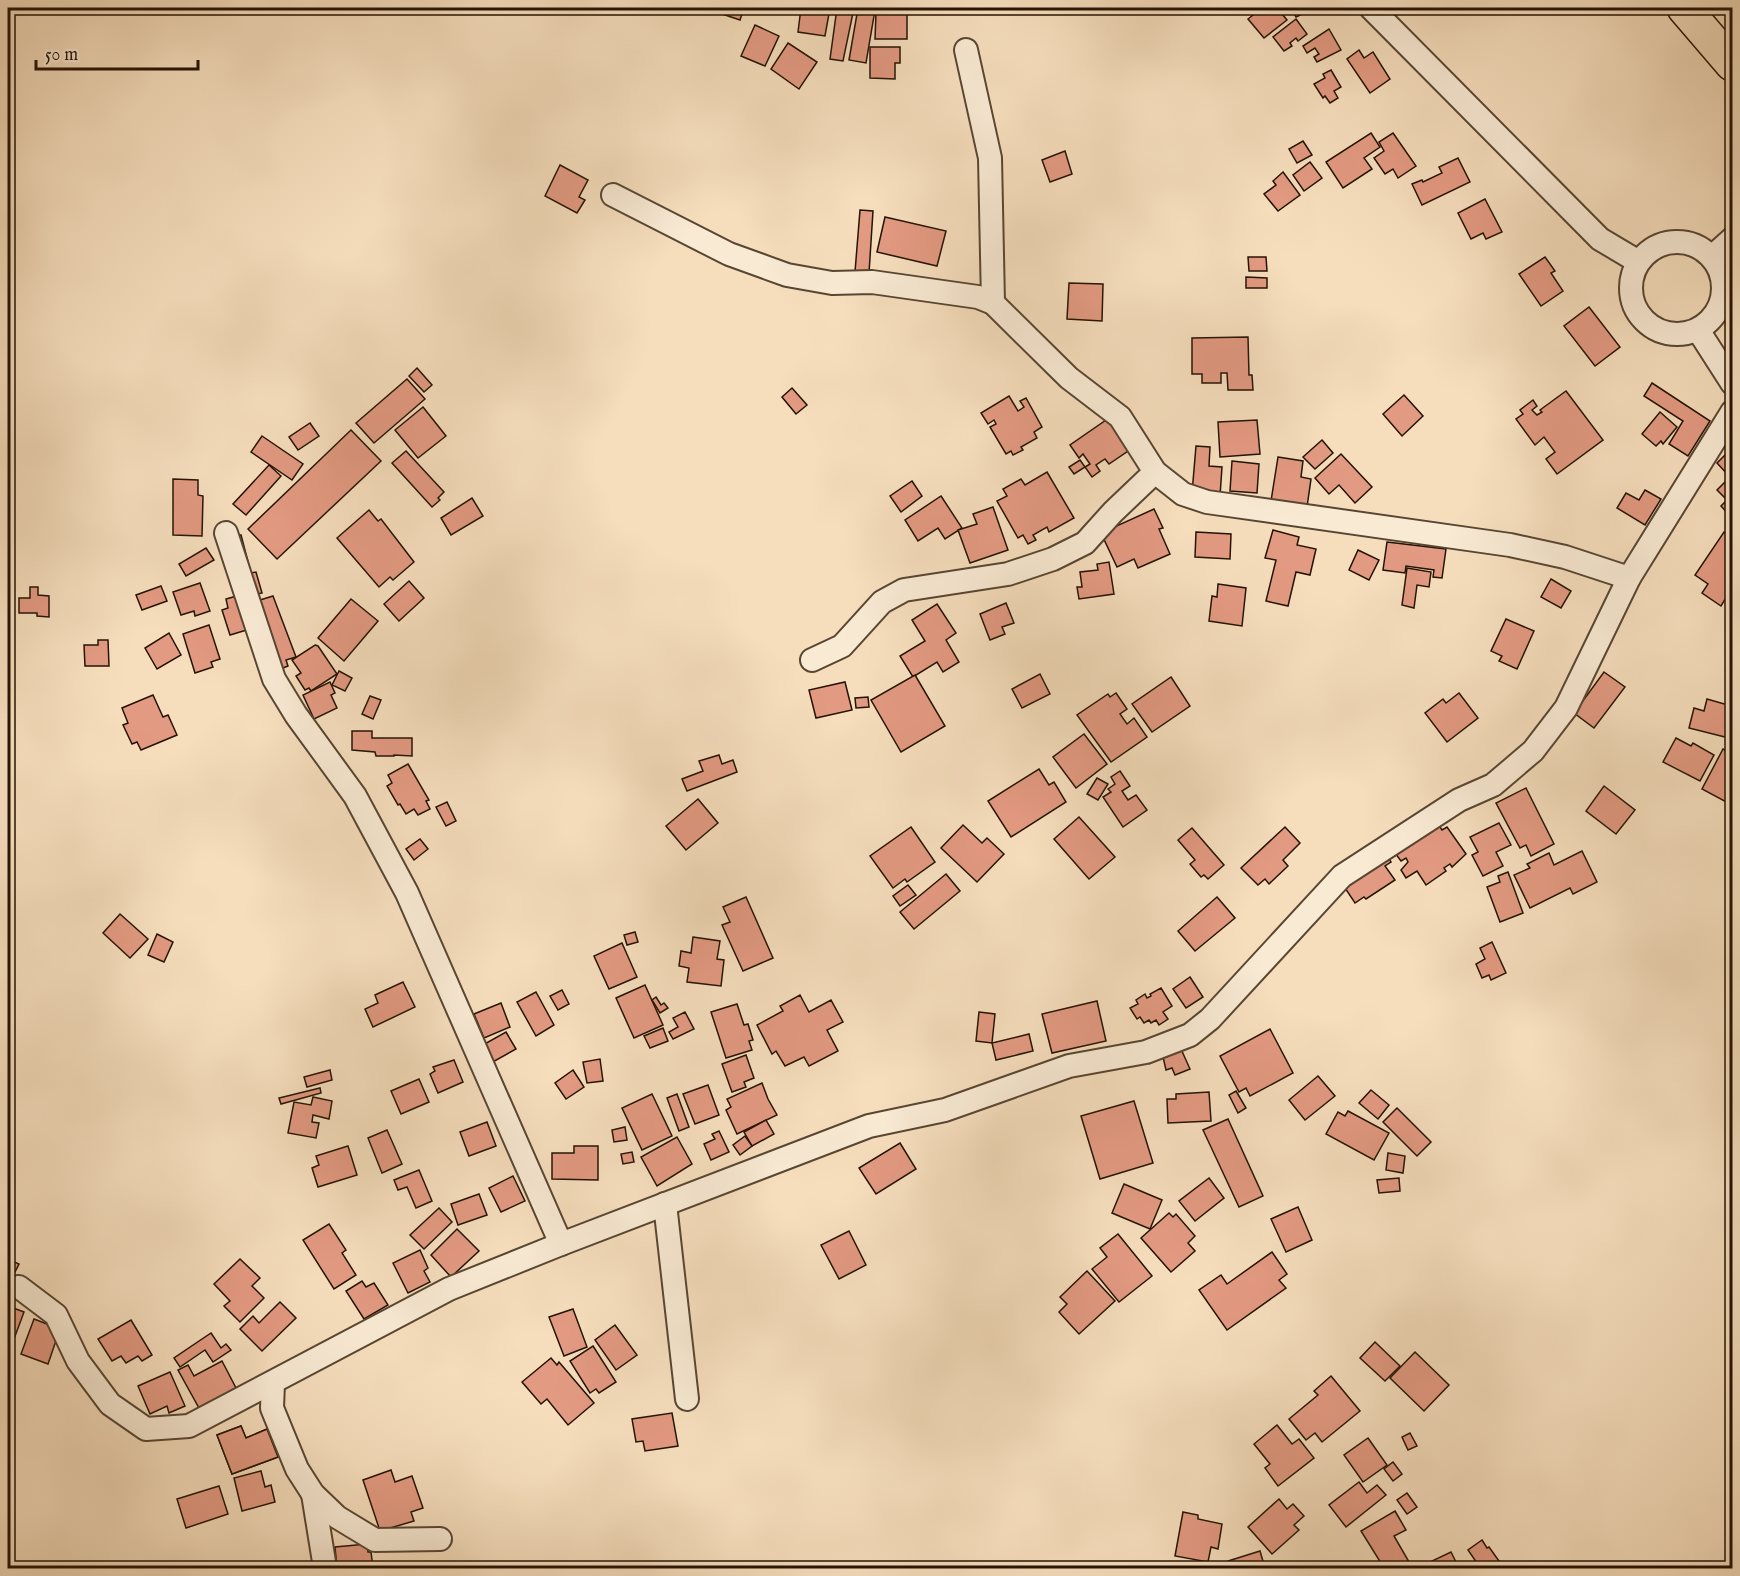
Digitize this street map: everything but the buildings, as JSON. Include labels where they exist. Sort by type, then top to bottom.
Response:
[{"type":"highway","points":[[1684,8],[1732,64]]},
{"type":"street","points":[[1371,8],[1600,239],[1637,261]]},
{"type":"street","points":[[966,50],[990,158],[993,303]]},
{"type":"street","points":[[613,195],[729,254],[788,275],[832,282],[884,284],[978,297],[993,303],[1069,378],[1120,417],[1155,472],[1183,494],[1207,502],[1510,545],[1564,557],[1629,578]]},
{"type":"street","points":[[1713,256],[1732,239]]},
{"type":"street","points":[[1680,240],[1713,256],[1723,278],[1725,291],[1717,314],[1698,330],[1662,333],[1641,319],[1630,297],[1632,272],[1637,261],[1656,245],[1680,240]]},
{"type":"street","points":[[1698,330],[1732,383]]},
{"type":"street","points":[[20,1287],[56,1315],[78,1361],[110,1404],[146,1429],[189,1426],[449,1289],[561,1244],[869,1126],[945,1110],[1069,1066],[1146,1052],[1190,1035],[1210,1019],[1342,876],[1460,800],[1493,785],[1533,751],[1566,708],[1629,578],[1732,412]]},
{"type":"street","points":[[812,660],[842,646],[882,602],[904,590],[1008,574],[1053,559],[1085,543],[1113,512],[1155,472]]},
{"type":"street","points":[[226,533],[274,679],[296,715],[355,796],[407,893],[561,1244]]},
{"type":"street","points":[[665,1204],[687,1399]]},
{"type":"street","points":[[273,1383],[272,1408],[297,1469],[313,1494],[337,1517],[375,1540],[440,1539]]},
{"type":"street","points":[[313,1494],[325,1569]]}]
